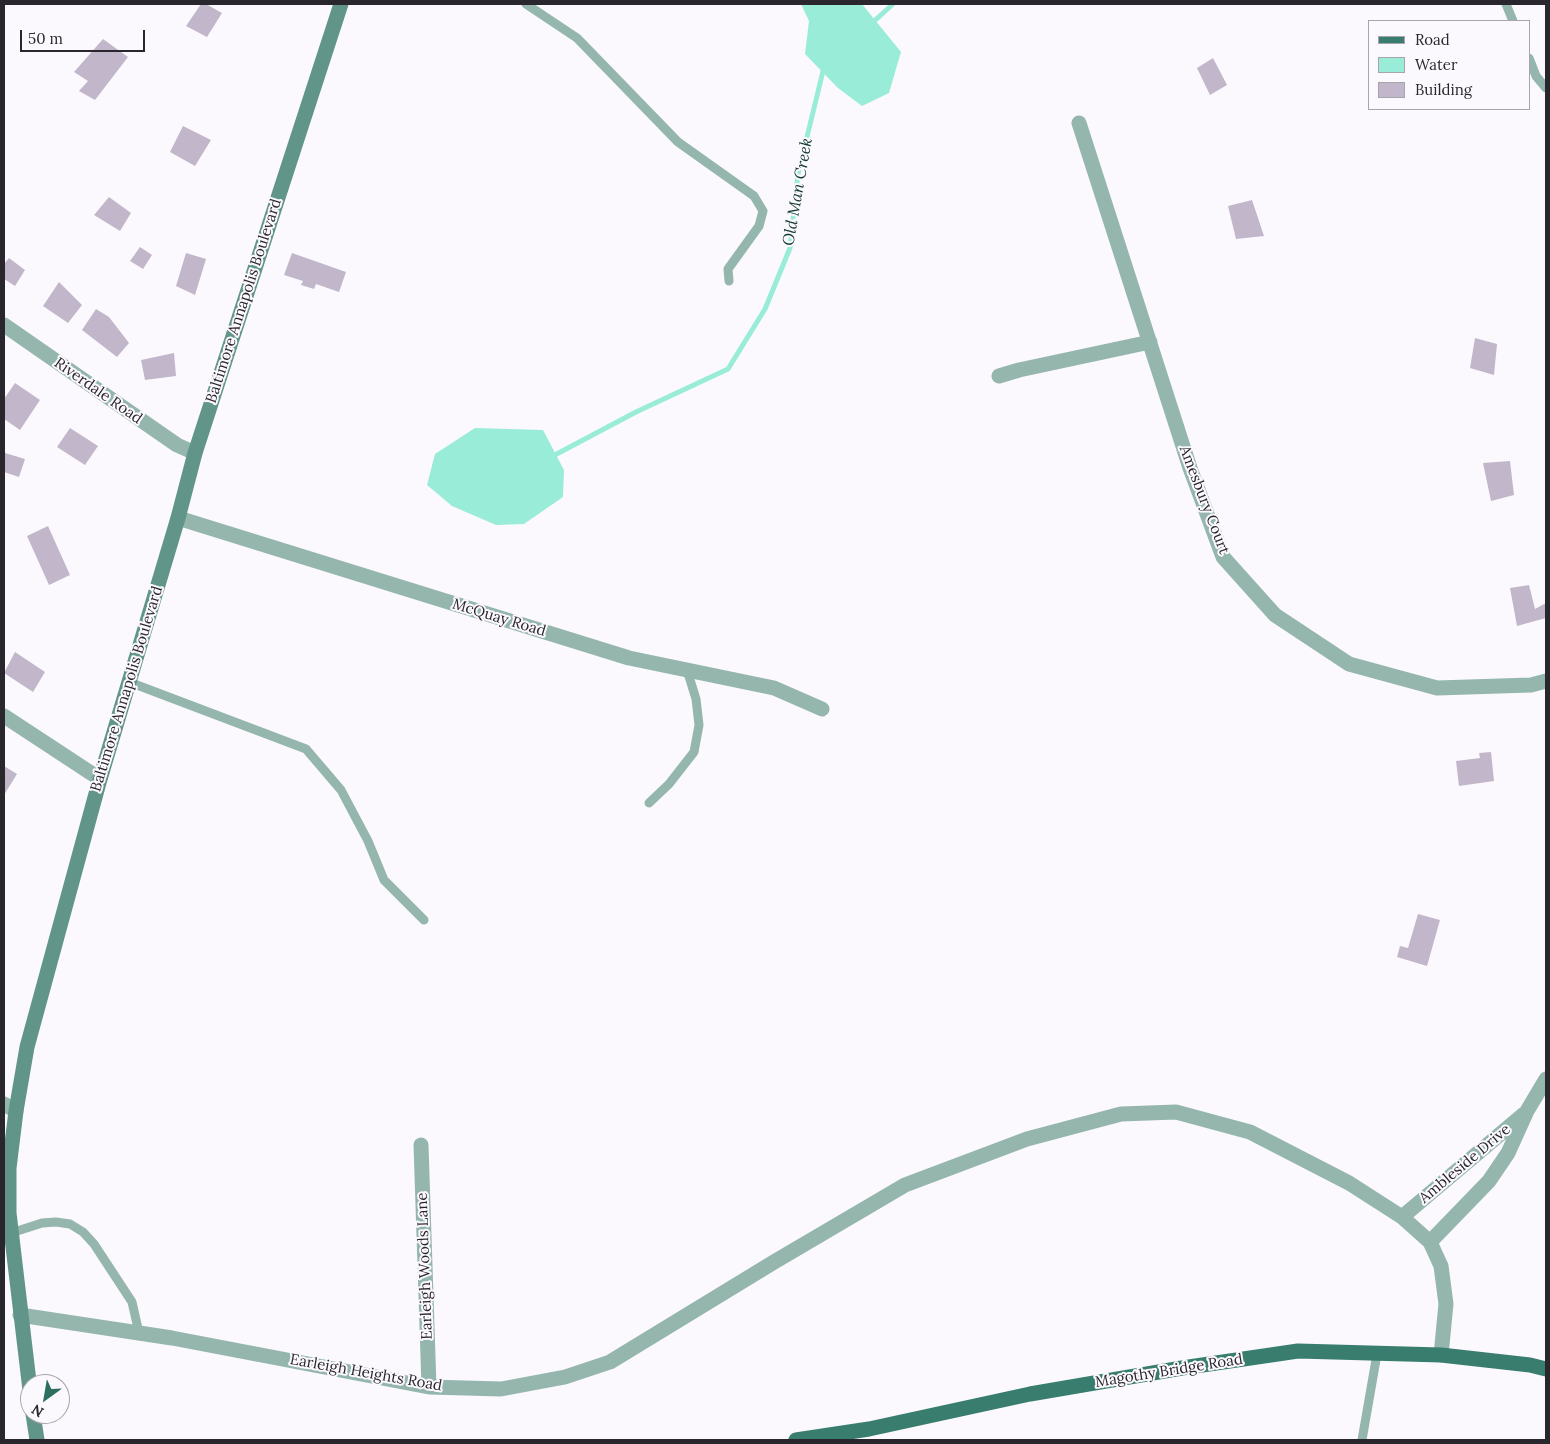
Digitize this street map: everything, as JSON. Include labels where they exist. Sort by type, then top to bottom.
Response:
[{"type":"main road","name":"Baltimore Annapolis Boulevard","points":[[28,1374],[9,1213],[10,1108],[100,779],[178,518],[195,453],[342,4]]},
{"type":"main road","name":"Magothy Bridge Road","points":[[796,1440],[869,1429],[1030,1394],[1182,1368],[1298,1351],[1441,1355],[1530,1365],[1546,1369]]},
{"type":"main road","points":[[35,1424],[37,1440]]},
{"type":"street","name":"Amesbury Court","points":[[1079,123],[1190,468],[1223,557],[1276,615],[1349,664],[1438,688],[1531,685],[1546,681]]},
{"type":"street","name":"Riverdale Road","points":[[4,325],[177,445],[195,453]]},
{"type":"street","points":[[1000,376],[1019,370],[1150,342]]},
{"type":"street","name":"McQuay Road","points":[[178,518],[630,658],[774,688],[822,708]]},
{"type":"street","points":[[4,716],[100,779]]},
{"type":"street","name":"Ambleside Drive","points":[[1430,1242],[1489,1181],[1508,1153],[1546,1079]]},
{"type":"street","name":"Ambleside Drive","points":[[1402,1217],[1528,1111]]},
{"type":"street","name":"Earleigh Heights Road","points":[[20,1315],[139,1333],[303,1362],[429,1387],[501,1389],[565,1377],[610,1362],[905,1185],[1027,1139],[1121,1114],[1176,1112],[1250,1132],[1349,1183],[1402,1217],[1430,1242]]},
{"type":"street","name":"Earleigh Woods Lane","points":[[421,1146],[429,1387]]},
{"type":"street","points":[[1430,1242],[1441,1266],[1446,1304],[1441,1355]]},
{"type":"lane","points":[[526,4],[578,38],[678,142],[754,196],[763,211],[759,226],[728,269],[729,282]]},
{"type":"lane","points":[[1506,4],[1513,20]]},
{"type":"lane","points":[[1530,61],[1536,76],[1546,88]]},
{"type":"lane","points":[[649,803],[669,784],[694,752],[700,725],[696,699],[687,670]]},
{"type":"lane","points":[[129,682],[306,749],[341,790],[368,841],[384,880],[424,920]]},
{"type":"lane","points":[[11,1233],[42,1223],[56,1222],[70,1224],[83,1232],[94,1244],[132,1302],[139,1333]]},
{"type":"lane","points":[[1362,1440],[1377,1354]]},
{"type":"water","points":[[801,4],[862,4],[901,52],[889,93],[862,106],[838,88],[805,54],[809,21]]},
{"type":"water","points":[[475,428],[543,430],[564,470],[563,497],[524,524],[496,525],[452,506],[427,485],[435,454]]},
{"type":"building","points":[[201,4],[206,4],[222,13],[207,37],[186,26]]},
{"type":"building","points":[[103,39],[128,57],[95,100],[79,91],[88,81],[74,72]]},
{"type":"building","points":[[1213,58],[1227,85],[1210,95],[1197,68]]},
{"type":"building","points":[[183,126],[211,140],[195,166],[170,152]]},
{"type":"building","points":[[109,197],[131,213],[120,231],[94,215]]},
{"type":"building","points":[[1252,200],[1264,236],[1236,239],[1228,206]]},
{"type":"building","points":[[140,247],[152,255],[143,269],[130,261]]},
{"type":"building","points":[[186,253],[206,259],[195,295],[176,286]]},
{"type":"building","points":[[292,253],[346,272],[339,292],[316,284],[314,289],[301,285],[303,281],[284,275]]},
{"type":"building","points":[[9,258],[25,270],[15,286],[4,279],[4,264]]},
{"type":"building","points":[[59,282],[82,305],[68,323],[43,306]]},
{"type":"building","points":[[96,309],[109,317],[129,343],[117,357],[82,330]]},
{"type":"building","points":[[1475,338],[1497,344],[1494,375],[1470,368]]},
{"type":"building","points":[[174,353],[176,376],[145,380],[141,360]]},
{"type":"building","points":[[15,383],[40,400],[20,430],[4,419],[4,399]]},
{"type":"building","points":[[70,428],[98,446],[85,465],[57,447]]},
{"type":"building","points":[[5,453],[25,459],[19,477],[4,472]]},
{"type":"building","points":[[1510,461],[1514,495],[1491,501],[1483,463]]},
{"type":"building","points":[[48,526],[70,575],[49,585],[27,536]]},
{"type":"building","points":[[1529,585],[1535,609],[1546,603],[1546,618],[1517,626],[1510,588]]},
{"type":"building","points":[[15,652],[45,672],[33,692],[4,673]]},
{"type":"building","points":[[1491,752],[1494,781],[1459,786],[1456,761],[1480,758],[1479,753]]},
{"type":"building","points":[[4,766],[17,774],[4,795]]},
{"type":"building","points":[[1418,914],[1440,920],[1427,966],[1397,957],[1400,946],[1408,948]]},
{"type":"waterway","name":"Old Man Creek","points":[[871,24],[893,4]]},
{"type":"waterway","name":"Old Man Creek","points":[[551,457],[636,412],[728,369],[765,309],[790,248],[798,174],[824,67]]}]
